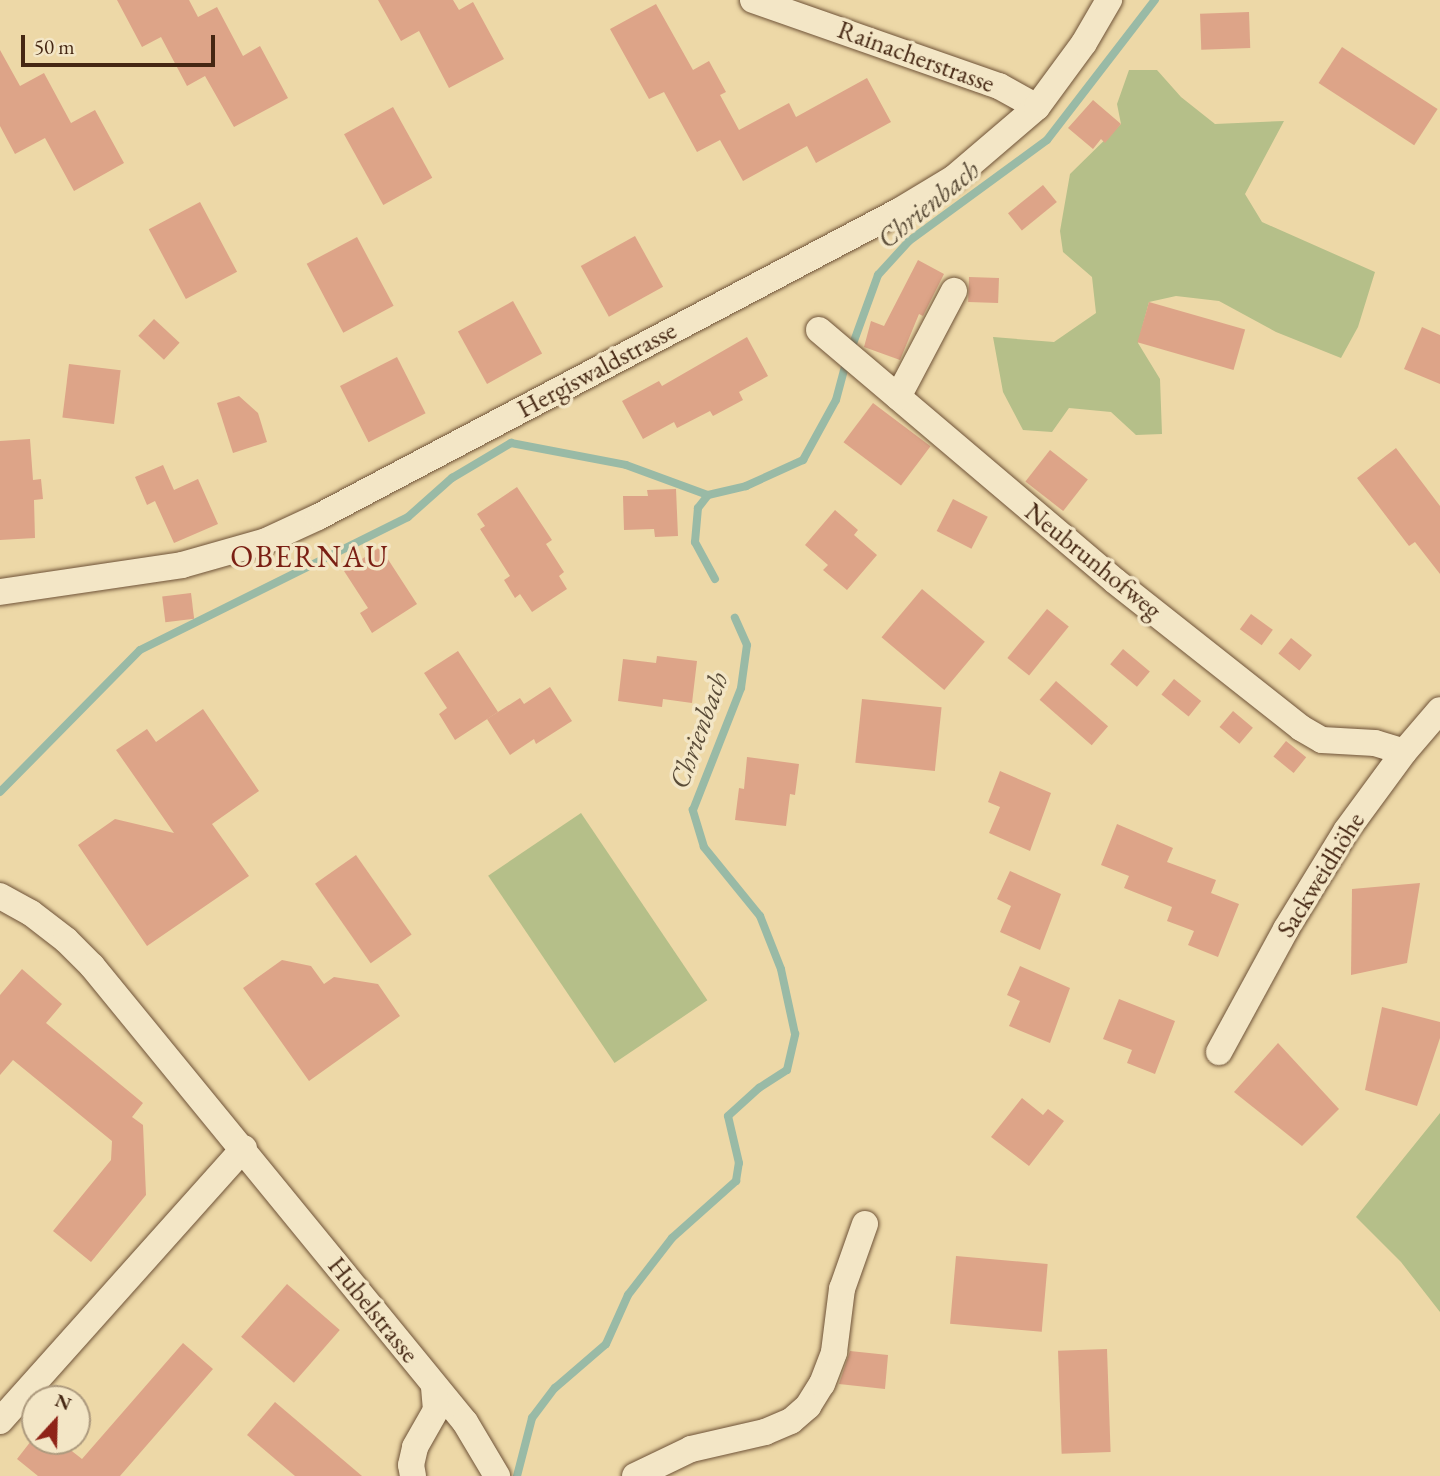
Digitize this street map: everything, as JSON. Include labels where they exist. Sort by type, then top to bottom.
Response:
[{"type":"street","name":"Rainacherstrasse","points":[[753,0],[999,86],[1037,107]]},
{"type":"street","name":"Hergiswaldstrasse","points":[[0,592],[203,561],[266,541],[318,517],[901,210],[954,178],[1037,107],[1084,43],[1110,0]]},
{"type":"street","points":[[898,397],[954,291]]},
{"type":"street","name":"Neubrunhofweg","points":[[819,330],[1115,581],[1301,728],[1322,740],[1375,743],[1404,752]]},
{"type":"street","name":"Sackweidhöhe","points":[[1219,1052],[1292,918],[1346,831],[1404,752],[1440,710]]},
{"type":"street","name":"Hubelstrasse","points":[[0,896],[32,913],[66,940],[244,1149],[465,1422],[497,1476]]},
{"type":"street","points":[[0,1421],[244,1149]]},
{"type":"street","points":[[635,1476],[691,1449],[782,1425],[808,1406],[822,1384],[834,1352],[842,1289],[865,1224]]},
{"type":"street","points":[[413,1476],[411,1465],[415,1447],[436,1410],[434,1387]]},
{"type":"green space","points":[[1129,70],[1157,70],[1181,97],[1215,124],[1284,121],[1245,194],[1262,222],[1375,272],[1358,327],[1341,358],[1276,332],[1219,301],[1176,296],[1149,302],[1138,343],[1160,379],[1162,434],[1136,435],[1111,412],[1069,408],[1052,432],[1023,430],[1003,392],[993,337],[1054,342],[1096,313],[1092,277],[1063,252],[1060,231],[1070,174],[1121,124],[1117,104]]},
{"type":"green space","points":[[581,813],[707,1000],[615,1063],[488,876]]},
{"type":"green space","points":[[1440,1113],[1440,1312],[1401,1262],[1356,1217]]},
{"type":"building","points":[[117,0],[189,0],[198,17],[217,7],[243,56],[260,46],[288,98],[234,127],[205,76],[187,86],[161,37],[142,47]]},
{"type":"building","points":[[378,0],[453,0],[459,10],[473,2],[504,59],[449,88],[419,31],[401,41]]},
{"type":"building","points":[[656,4],[693,70],[709,61],[726,92],[720,95],[739,130],[789,103],[796,117],[867,78],[891,122],[816,163],[807,146],[743,181],[720,140],[697,152],[664,92],[649,99],[610,29]]},
{"type":"building","points":[[1249,12],[1250,48],[1201,50],[1200,14]]},
{"type":"building","points":[[1342,47],[1438,109],[1414,145],[1319,83]]},
{"type":"building","points":[[0,50],[20,86],[44,73],[71,123],[95,110],[124,163],[74,191],[45,138],[15,154],[0,126]]},
{"type":"building","points":[[1093,100],[1121,124],[1105,143],[1101,139],[1093,149],[1068,128]]},
{"type":"building","points":[[393,107],[432,178],[383,205],[344,134]]},
{"type":"building","points":[[1043,185],[1057,202],[1022,230],[1008,213]]},
{"type":"building","points":[[200,202],[237,272],[186,299],[149,229]]},
{"type":"building","points":[[635,236],[663,287],[609,317],[581,266]]},
{"type":"building","points":[[357,237],[394,306],[343,333],[307,264]]},
{"type":"building","points":[[918,260],[944,274],[923,316],[919,314],[900,360],[864,347],[871,321],[884,326]]},
{"type":"building","points":[[969,277],[999,278],[998,303],[968,302]]},
{"type":"building","points":[[513,301],[542,353],[487,384],[458,332]]},
{"type":"building","points":[[1149,302],[1245,330],[1234,370],[1137,342]]},
{"type":"building","points":[[154,319],[180,343],[164,360],[138,336]]},
{"type":"building","points":[[1422,327],[1440,335],[1440,384],[1404,369]]},
{"type":"building","points":[[747,337],[768,376],[739,392],[743,400],[713,416],[710,411],[677,428],[674,422],[643,439],[622,401],[659,381],[662,386]]},
{"type":"building","points":[[397,357],[426,413],[369,442],[340,386]]},
{"type":"building","points":[[69,364],[121,370],[114,424],[62,418]]},
{"type":"building","points":[[239,396],[258,413],[267,442],[233,453],[217,403]]},
{"type":"building","points":[[873,403],[931,446],[901,485],[844,442]]},
{"type":"building","points":[[30,439],[33,480],[41,479],[43,499],[34,500],[35,538],[0,540],[0,441]]},
{"type":"building","points":[[1396,448],[1440,506],[1440,574],[1415,542],[1409,546],[1357,478]]},
{"type":"building","points":[[1050,450],[1088,480],[1063,511],[1025,482]]},
{"type":"building","points":[[163,465],[174,490],[198,479],[218,524],[174,543],[155,501],[147,505],[135,477]]},
{"type":"building","points":[[517,487],[552,540],[546,544],[564,572],[559,576],[567,589],[532,612],[520,594],[515,598],[504,580],[510,576],[480,529],[485,526],[477,514]]},
{"type":"building","points":[[676,489],[678,536],[655,537],[654,529],[624,530],[623,496],[648,496],[647,490]]},
{"type":"building","points":[[953,499],[988,517],[971,549],[937,531]]},
{"type":"building","points":[[835,510],[858,530],[854,535],[877,555],[847,590],[823,570],[828,565],[805,545]]},
{"type":"building","points":[[380,547],[417,604],[372,633],[360,613],[368,608],[344,571]]},
{"type":"building","points":[[922,589],[985,642],[944,690],[882,637]]},
{"type":"building","points":[[191,593],[194,619],[165,622],[162,597]]},
{"type":"building","points":[[1047,609],[1069,627],[1029,676],[1007,658]]},
{"type":"building","points":[[1251,614],[1273,630],[1262,645],[1240,629]]},
{"type":"building","points":[[1291,638],[1312,655],[1299,671],[1278,654]]},
{"type":"building","points":[[1123,649],[1150,671],[1137,687],[1110,664]]},
{"type":"building","points":[[458,651],[498,712],[455,740],[439,714],[447,708],[424,673]]},
{"type":"building","points":[[657,656],[697,661],[692,703],[663,699],[662,707],[618,701],[623,659],[656,663]]},
{"type":"building","points":[[1174,679],[1201,701],[1189,717],[1161,695]]},
{"type":"building","points":[[1056,681],[1108,726],[1092,745],[1040,700]]},
{"type":"building","points":[[550,687],[572,721],[536,744],[534,739],[510,755],[487,719],[520,698],[524,704]]},
{"type":"building","points":[[862,699],[942,707],[935,771],[855,763]]},
{"type":"building","points":[[203,709],[259,791],[212,824],[249,876],[147,946],[78,845],[115,819],[174,833],[116,750],[147,729],[156,742]]},
{"type":"building","points":[[1233,711],[1253,728],[1239,744],[1220,727]]},
{"type":"building","points":[[1286,741],[1306,757],[1294,773],[1273,757]]},
{"type":"building","points":[[747,757],[799,764],[795,795],[790,794],[786,826],[735,820],[739,788],[744,789]]},
{"type":"building","points":[[1000,771],[1051,793],[1030,851],[989,833],[1000,807],[988,802]]},
{"type":"building","points":[[1117,824],[1173,848],[1167,862],[1216,880],[1211,893],[1239,904],[1218,957],[1188,945],[1194,931],[1167,921],[1172,907],[1124,888],[1129,876],[1101,865]]},
{"type":"building","points":[[356,855],[412,934],[371,963],[315,884]]},
{"type":"building","points":[[1010,871],[1061,894],[1040,950],[1000,932],[1011,906],[997,899]]},
{"type":"building","points":[[1420,883],[1407,963],[1351,975],[1352,889]]},
{"type":"building","points":[[282,960],[311,966],[324,984],[334,977],[378,984],[400,1016],[309,1081],[243,988]]},
{"type":"building","points":[[1020,966],[1070,988],[1050,1043],[1009,1026],[1020,1001],[1007,995]]},
{"type":"building","points":[[22,969],[62,1004],[46,1023],[143,1103],[132,1117],[143,1125],[146,1195],[91,1262],[53,1231],[111,1160],[112,1141],[13,1060],[0,1075],[0,995]]},
{"type":"building","points":[[1119,999],[1175,1021],[1155,1074],[1127,1063],[1132,1050],[1103,1039]]},
{"type":"building","points":[[1382,1007],[1440,1022],[1440,1038],[1417,1106],[1365,1090]]},
{"type":"building","points":[[1278,1043],[1339,1109],[1302,1146],[1234,1092]]},
{"type":"building","points":[[1022,1098],[1043,1115],[1048,1109],[1064,1121],[1029,1166],[991,1137]]},
{"type":"building","points":[[956,1256],[1048,1264],[1042,1332],[950,1324]]},
{"type":"building","points":[[287,1284],[340,1330],[294,1383],[241,1337]]},
{"type":"building","points":[[183,1343],[213,1369],[120,1476],[38,1476],[17,1459],[21,1454],[77,1455],[82,1459],[85,1455],[91,1455],[91,1449]]},
{"type":"building","points":[[1107,1349],[1111,1452],[1062,1454],[1058,1351]]},
{"type":"building","points":[[850,1351],[888,1355],[885,1389],[839,1384]]},
{"type":"building","points":[[275,1402],[362,1476],[295,1476],[247,1435]]},
{"type":"waterway","name":"Chrienbach","points":[[715,579],[695,542],[698,508],[708,495],[746,486],[803,460],[836,400],[846,363],[878,275],[909,241],[1047,140],[1155,0]]},
{"type":"waterway","points":[[0,792],[140,650],[408,517],[452,478],[511,443],[626,465],[708,495]]},
{"type":"waterway","name":"Chrienbach","points":[[517,1476],[532,1418],[555,1388],[606,1344],[628,1295],[672,1238],[736,1181],[739,1163],[728,1116],[759,1088],[787,1070],[795,1034],[781,969],[760,916],[704,847],[693,810],[741,688],[747,645],[735,618]]},
{"type":"district","name":"OBERNAU","points":[[310,557]]}]
